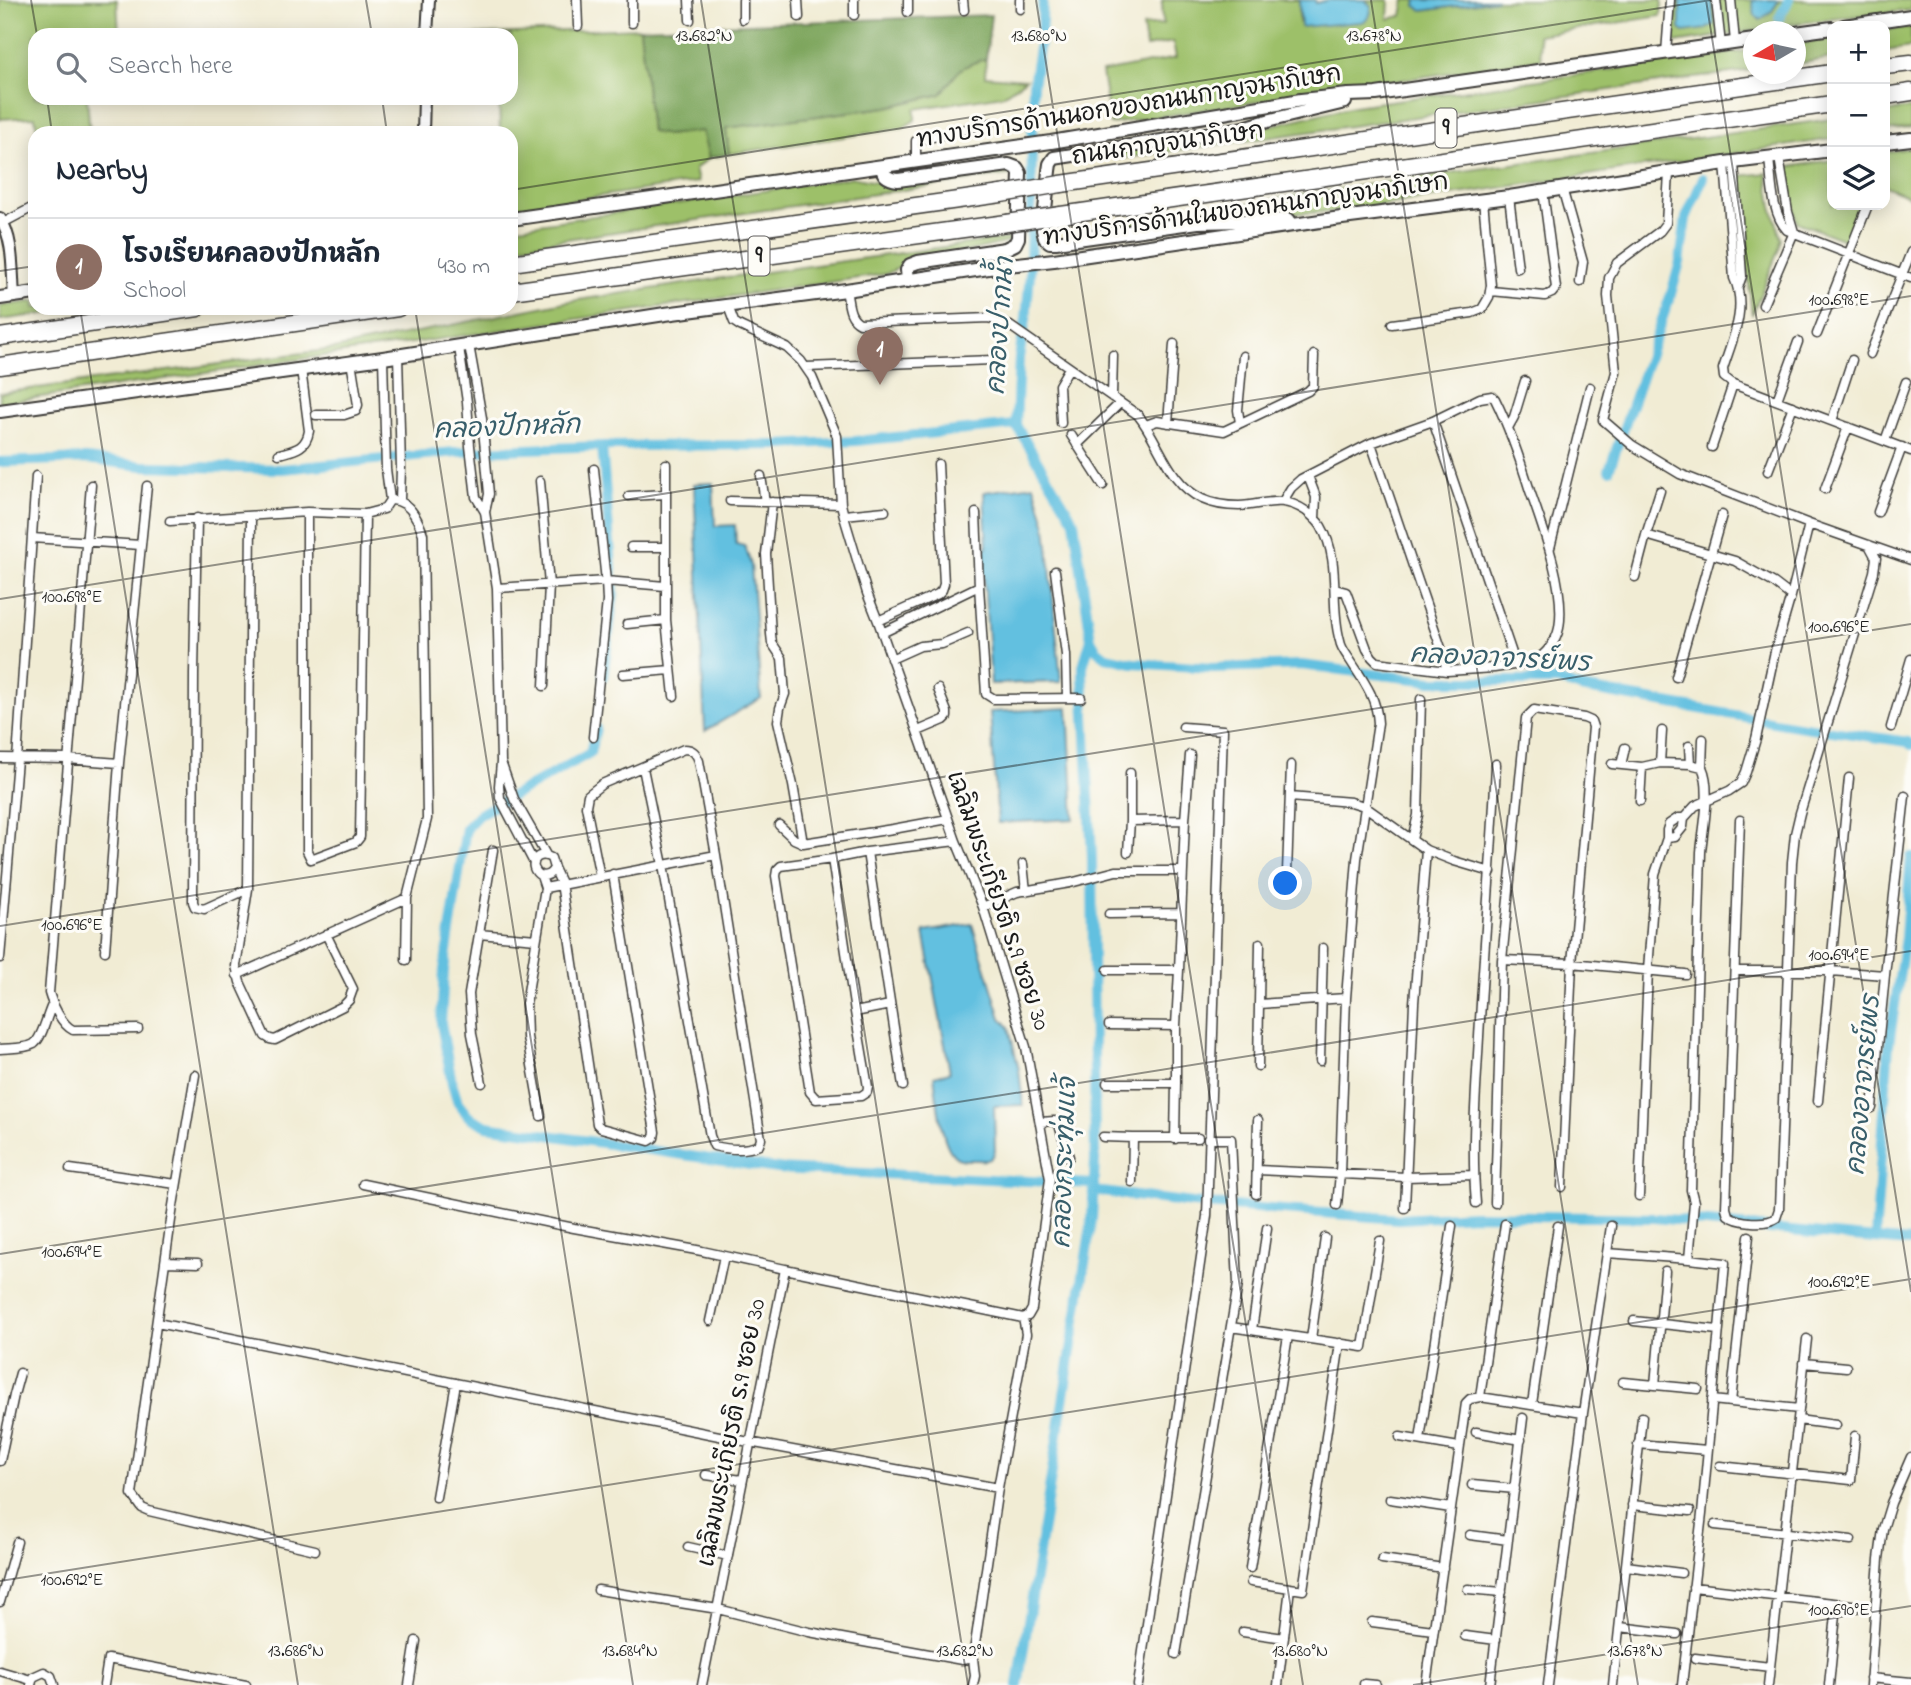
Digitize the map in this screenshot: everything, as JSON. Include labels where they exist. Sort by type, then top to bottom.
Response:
[{"type":"highway","points":[[1890,65],[1911,63]]},
{"type":"highway","name":"ถนนกาญจนาภิเษก","points":[[518,262],[1827,74]]},
{"type":"highway","points":[[1890,95],[1911,92]]},
{"type":"highway","name":"9","points":[[518,290],[1007,223],[1827,105]]},
{"type":"highway","points":[[0,337],[150,315]]},
{"type":"highway","points":[[0,366],[350,315]]},
{"type":"main road","points":[[1878,21],[1911,16]]},
{"type":"main road","points":[[1806,32],[1827,29]]},
{"type":"main road","name":"ทางบริการด้านนอกของถนนกาญจนาภิเษก","points":[[518,218],[1051,142],[1301,100],[1376,94],[1743,41]]},
{"type":"main road","points":[[1335,219],[1198,222],[1056,242],[1045,238],[1044,230],[1049,171],[1054,158],[1244,128],[1376,94]]},
{"type":"main road","points":[[1240,110],[1251,114],[1253,120],[1244,128]]},
{"type":"main road","points":[[1890,141],[1911,139]]},
{"type":"main road","name":"ทางบริการด้านในของถนนกาญจนาภิเษก","points":[[0,411],[383,358],[1008,265],[1827,151]]},
{"type":"main road","points":[[881,167],[886,176],[898,180],[1009,165],[1017,168],[1020,173],[1018,239],[1015,244],[1005,249],[918,262],[910,265],[908,281]]},
{"type":"main road","points":[[0,298],[28,294]]},
{"type":"street","points":[[427,28],[429,0]]},
{"type":"street","points":[[578,0],[578,26]]},
{"type":"street","points":[[632,0],[632,23]]},
{"type":"street","points":[[689,0],[690,20]]},
{"type":"street","points":[[743,0],[743,19]]},
{"type":"street","points":[[798,0],[799,17]]},
{"type":"street","points":[[854,0],[854,15]]},
{"type":"street","points":[[908,0],[908,12]]},
{"type":"street","points":[[963,0],[964,10]]},
{"type":"street","points":[[1665,53],[1670,0]]},
{"type":"street","points":[[1716,0],[1721,45]]},
{"type":"street","points":[[1731,0],[1735,42]]},
{"type":"street","points":[[423,126],[424,105]]},
{"type":"street","points":[[916,162],[916,141],[992,123]]},
{"type":"street","points":[[1763,305],[1794,232],[1774,158]]},
{"type":"street","points":[[1729,163],[1742,276],[1738,287],[1739,317],[1723,369],[1724,377],[1732,383],[1906,449],[1878,512]]},
{"type":"street","points":[[1669,173],[1666,223],[1660,231],[1617,263],[1609,278],[1608,296],[1616,372],[1603,420],[1632,445],[1680,474],[1808,524],[1911,560]]},
{"type":"street","points":[[1562,188],[1583,262],[1580,282]]},
{"type":"street","points":[[1491,291],[1545,296],[1556,288],[1543,191]]},
{"type":"street","points":[[1509,197],[1518,268]]},
{"type":"street","points":[[1392,324],[1472,313],[1482,309],[1491,291],[1483,200]]},
{"type":"street","points":[[14,296],[9,240],[1,221],[28,209]]},
{"type":"street","points":[[1817,334],[1866,210]]},
{"type":"street","points":[[1794,232],[1907,276]]},
{"type":"street","points":[[1870,354],[1907,276],[1911,252]]},
{"type":"street","points":[[846,290],[850,314],[860,323],[989,318],[1010,326],[1138,415],[1172,472],[1182,485],[1201,499],[1239,506],[1283,500],[1294,503],[1320,524],[1335,570],[1336,619],[1340,645],[1371,691],[1378,723],[1357,859],[1346,998],[1337,1205]]},
{"type":"street","name":"เฉลิมพระเกียรติ ร.9 ซอย 30","points":[[702,1685],[785,1269],[1023,1318],[1028,1316],[1032,1309],[1050,1180],[1022,1029],[983,907],[956,841],[867,593],[844,515],[837,436],[828,412],[801,360],[787,348],[740,326],[734,321],[728,306]]},
{"type":"street","points":[[1777,400],[1798,342]]},
{"type":"street","points":[[1168,424],[1174,344]]},
{"type":"street","points":[[464,346],[472,461],[477,497],[485,512],[497,588],[501,762],[499,786],[503,805],[534,863],[536,873],[547,876],[554,868]]},
{"type":"street","points":[[464,346],[482,418],[489,494],[485,512]]},
{"type":"street","points":[[398,355],[400,500],[415,517],[423,534],[427,819],[407,898],[406,960]]},
{"type":"street","points":[[1077,444],[1116,400],[1113,355]]},
{"type":"street","points":[[1146,425],[1157,421],[1224,431],[1308,391],[1312,386],[1314,355]]},
{"type":"street","points":[[1240,423],[1238,410],[1243,356]]},
{"type":"street","points":[[170,521],[307,512],[365,514],[384,509],[390,500],[386,469],[383,358]]},
{"type":"street","points":[[806,367],[993,360]]},
{"type":"street","points":[[1832,421],[1852,360]]},
{"type":"street","points":[[316,415],[344,415],[356,411],[358,405],[351,362]]},
{"type":"street","points":[[1061,423],[1059,385],[1069,368]]},
{"type":"street","points":[[279,454],[303,446],[308,440],[301,369]]},
{"type":"street","points":[[1508,426],[1514,417],[1525,381]]},
{"type":"street","points":[[1885,441],[1906,382]]},
{"type":"street","points":[[1712,447],[1732,383]]},
{"type":"street","points":[[1550,548],[1590,387]]},
{"type":"street","points":[[1283,500],[1291,488],[1308,476],[1371,443],[1433,421],[1488,395],[1495,399],[1508,426],[1550,548],[1557,590],[1559,629],[1552,645],[1542,657],[1533,662],[1464,671],[1377,662],[1367,649],[1346,592],[1335,589]]},
{"type":"street","points":[[1769,471],[1793,406]]},
{"type":"street","points":[[1433,421],[1516,665]]},
{"type":"street","points":[[1825,489],[1848,427]]},
{"type":"street","points":[[1071,435],[1103,485]]},
{"type":"street","points":[[1371,443],[1447,671]]},
{"type":"street","points":[[666,464],[666,620],[674,696]]},
{"type":"street","points":[[878,621],[942,590],[944,584],[938,464]]},
{"type":"street","points":[[593,737],[608,582],[594,469]]},
{"type":"street","points":[[0,958],[17,760],[36,476]]},
{"type":"street","points":[[761,476],[769,502],[766,554],[771,635],[772,643],[782,658],[785,694],[778,721],[803,843]]},
{"type":"street","points":[[1308,476],[1316,497],[1315,519]]},
{"type":"street","points":[[540,481],[550,585],[544,686]]},
{"type":"street","points":[[91,485],[49,993],[68,1027],[73,1030],[138,1029]]},
{"type":"street","points":[[105,951],[119,764],[147,486]]},
{"type":"street","points":[[1634,577],[1660,491]]},
{"type":"street","points":[[629,496],[666,494]]},
{"type":"street","points":[[390,500],[400,500]]},
{"type":"street","points":[[730,500],[841,504]]},
{"type":"street","points":[[844,515],[885,511]]},
{"type":"street","points":[[307,512],[307,851],[312,859],[356,842],[360,837],[365,514]]},
{"type":"street","points":[[976,513],[986,694],[994,699],[1081,698]]},
{"type":"street","points":[[1676,677],[1722,515]]},
{"type":"street","points":[[251,516],[248,889],[236,966],[237,975],[265,1036],[270,1039],[275,1040],[343,1006],[349,1000],[352,989],[326,934]]},
{"type":"street","points":[[197,518],[193,902],[195,907],[204,909],[248,889]]},
{"type":"street","points":[[1639,1196],[1648,970],[1655,873],[1669,824],[1678,818],[1684,818],[1695,806],[1730,792],[1741,783],[1746,772],[1808,524]]},
{"type":"street","points":[[1646,535],[1735,561],[1791,596]]},
{"type":"street","points":[[32,538],[141,545]]},
{"type":"street","points":[[1740,820],[1727,1212],[1735,1220],[1769,1222],[1776,1218],[1779,1209],[1795,834],[1874,572],[1876,558],[1869,545]]},
{"type":"street","points":[[631,548],[666,547]]},
{"type":"street","points":[[1055,571],[1066,655],[1067,698]]},
{"type":"street","points":[[497,588],[608,582],[665,586]]},
{"type":"street","points":[[883,633],[979,586]]},
{"type":"street","points":[[627,624],[666,620]]},
{"type":"street","points":[[891,659],[920,646],[942,644],[968,633]]},
{"type":"street","points":[[1891,727],[1911,659]]},
{"type":"street","points":[[623,674],[671,670]]},
{"type":"street","points":[[918,731],[947,717],[938,690]]},
{"type":"street","points":[[1412,839],[1418,815],[1421,699]]},
{"type":"street","points":[[1495,1203],[1502,960],[1526,718],[1534,710],[1584,718],[1591,721],[1593,727],[1572,963],[1562,1187]]},
{"type":"street","points":[[1138,1685],[1207,1216],[1223,730],[1183,727]]},
{"type":"street","points":[[1660,764],[1662,731]]},
{"type":"street","points":[[1689,1259],[1693,1202],[1691,1190],[1701,852],[1706,801],[1705,774],[1702,767],[1703,739]]},
{"type":"street","points":[[1689,746],[1690,764]]},
{"type":"street","points":[[1625,748],[1617,764],[1642,767],[1690,764],[1702,767]]},
{"type":"street","points":[[600,877],[586,806],[588,795],[602,784],[684,749],[691,749],[699,761],[716,855],[761,1139],[759,1145],[751,1149],[722,1148],[714,1146],[710,1136],[663,864],[643,768]]},
{"type":"street","points":[[1175,1139],[1176,1026],[1189,755]]},
{"type":"street","points":[[0,758],[67,759],[119,764]]},
{"type":"street","points":[[501,762],[514,799],[546,855],[551,858],[561,884],[597,1124],[601,1128],[649,1140],[654,1138],[655,1132],[613,874]]},
{"type":"street","points":[[1476,1203],[1473,1130],[1496,764]]},
{"type":"street","points":[[1287,872],[1291,765]]},
{"type":"street","points":[[1640,801],[1642,767]]},
{"type":"street","points":[[1128,852],[1130,773]]},
{"type":"street","points":[[1818,1101],[1849,778]]},
{"type":"street","points":[[1872,1108],[1905,796]]},
{"type":"street","points":[[1290,797],[1350,802],[1364,806],[1426,850],[1491,872]]},
{"type":"street","points":[[779,825],[794,839],[803,843],[948,819]]},
{"type":"street","points":[[1130,821],[1185,820]]},
{"type":"street","points":[[832,859],[868,1087],[867,1092],[861,1096],[816,1099],[810,1092],[777,870],[781,866],[867,852],[956,841]]},
{"type":"street","points":[[482,1083],[469,1016],[469,994],[493,850]]},
{"type":"street","points":[[1405,1208],[1414,1003],[1426,850]]},
{"type":"street","points":[[867,852],[903,1086]]},
{"type":"street","points":[[534,863],[536,858],[546,855]]},
{"type":"street","points":[[545,888],[716,855]]},
{"type":"street","points":[[1023,864],[1026,891]]},
{"type":"street","points":[[983,907],[1017,892],[1114,872],[1183,871]]},
{"type":"street","points":[[541,876],[545,888],[526,1004],[527,1037],[541,1116]]},
{"type":"street","points":[[237,975],[407,898]]},
{"type":"street","points":[[1108,914],[1181,913]]},
{"type":"street","points":[[480,934],[536,939]]},
{"type":"street","points":[[1258,1066],[1260,943]]},
{"type":"street","points":[[1320,1061],[1323,948]]},
{"type":"street","points":[[1502,960],[1572,963],[1685,974]]},
{"type":"street","points":[[1108,970],[1179,970]]},
{"type":"street","points":[[1735,971],[1830,971],[1885,975]]},
{"type":"street","points":[[1260,1004],[1346,998]]},
{"type":"street","points":[[0,1049],[33,1044],[40,1037],[53,1003]]},
{"type":"street","points":[[855,1012],[890,1005]]},
{"type":"street","points":[[1109,1025],[1176,1026]]},
{"type":"street","points":[[195,1075],[176,1184],[132,1494],[142,1508],[149,1511],[315,1549]]},
{"type":"street","points":[[1107,1083],[1176,1083]]},
{"type":"street","points":[[1256,1194],[1258,1120]]},
{"type":"street","points":[[1041,1122],[1055,1121],[1059,1125],[1069,1157]]},
{"type":"street","points":[[1103,1138],[1198,1138]]},
{"type":"street","points":[[1132,1182],[1133,1138]]},
{"type":"street","points":[[1176,1654],[1238,1284],[1231,1139],[1208,1139]]},
{"type":"street","points":[[70,1169],[176,1184]]},
{"type":"street","points":[[1257,1170],[1406,1177],[1474,1175]]},
{"type":"street","points":[[363,1184],[785,1269]]},
{"type":"street","points":[[1480,1397],[1506,1224]]},
{"type":"street","points":[[1420,1440],[1452,1226]]},
{"type":"street","points":[[1532,1404],[1558,1226]]},
{"type":"street","points":[[1548,1685],[1583,1413],[1611,1226]]},
{"type":"street","points":[[1252,1330],[1267,1228]]},
{"type":"street","points":[[1731,1402],[1749,1236]]},
{"type":"street","points":[[1311,1339],[1325,1238]]},
{"type":"street","points":[[1231,1327],[1363,1347],[1380,1241]]},
{"type":"street","points":[[1607,1253],[1725,1263],[1682,1685]]},
{"type":"street","points":[[710,1321],[724,1256]]},
{"type":"street","points":[[165,1262],[198,1263]]},
{"type":"street","points":[[1655,1385],[1665,1271]]},
{"type":"street","points":[[973,1685],[973,1658],[998,1488],[1026,1334],[1023,1318]]},
{"type":"street","points":[[1634,1321],[1718,1330]]},
{"type":"street","points":[[157,1323],[750,1442],[998,1488]]},
{"type":"street","points":[[1250,1567],[1288,1335]]},
{"type":"street","points":[[1768,1685],[1807,1339]]},
{"type":"street","points":[[1251,1581],[1303,1590],[1340,1343]]},
{"type":"street","points":[[1804,1363],[1846,1367]]},
{"type":"street","points":[[0,1461],[5,1413],[20,1373]]},
{"type":"street","points":[[1623,1382],[1698,1389]]},
{"type":"street","points":[[436,1497],[456,1384]]},
{"type":"street","points":[[1426,1685],[1466,1403],[1470,1399],[1480,1397],[1583,1413]]},
{"type":"street","points":[[1712,1400],[1799,1409]]},
{"type":"street","points":[[1614,1685],[1642,1417]]},
{"type":"street","points":[[1490,1685],[1523,1418]]},
{"type":"street","points":[[1798,1420],[1836,1425]]},
{"type":"street","points":[[1476,1432],[1521,1440]]},
{"type":"street","points":[[1720,1466],[1851,1480],[1855,1436]]},
{"type":"street","points":[[1400,1437],[1459,1447]]},
{"type":"street","points":[[1638,1444],[1707,1450]]},
{"type":"street","points":[[1911,1457],[1883,1529],[1870,1682],[1911,1682]]},
{"type":"street","points":[[706,1475],[742,1480]]},
{"type":"street","points":[[1472,1485],[1515,1489]]},
{"type":"street","points":[[1390,1499],[1451,1507]]},
{"type":"street","points":[[1632,1505],[1690,1511]]},
{"type":"street","points":[[1714,1525],[1851,1540]]},
{"type":"street","points":[[1470,1535],[1508,1540]]},
{"type":"street","points":[[0,1602],[17,1542]]},
{"type":"street","points":[[688,1547],[728,1556]]},
{"type":"street","points":[[1382,1559],[1443,1568]]},
{"type":"street","points":[[1626,1566],[1681,1573]]},
{"type":"street","points":[[1693,1587],[1860,1606]]},
{"type":"street","points":[[1278,1685],[1290,1588]]},
{"type":"street","points":[[1468,1589],[1502,1592]]},
{"type":"street","points":[[597,1590],[718,1609],[809,1632],[893,1649],[962,1660],[973,1658]]},
{"type":"street","points":[[1829,1685],[1837,1604]]},
{"type":"street","points":[[1372,1622],[1433,1630]]},
{"type":"street","points":[[1620,1627],[1677,1633]]},
{"type":"street","points":[[1243,1632],[1284,1638]]},
{"type":"street","points":[[1465,1636],[1496,1640]]},
{"type":"street","points":[[409,1685],[416,1642]]},
{"type":"street","points":[[1695,1658],[1770,1667]]},
{"type":"street","points":[[104,1685],[108,1659],[246,1685]]},
{"type":"street","points":[[0,1671],[29,1682],[36,1674],[44,1672],[51,1676],[54,1685]]},
{"type":"street","points":[[1364,1684],[1376,1685]]},
{"type":"green space","points":[[0,0],[117,0],[119,28],[28,28],[28,105],[88,105],[89,126],[36,126],[35,117],[0,119]]},
{"type":"green space","points":[[1162,0],[1299,0],[1299,22],[1365,0],[1389,0],[1388,19],[1402,16],[1405,0],[1417,0],[1416,6],[1423,11],[1497,0],[1662,0],[1661,16],[1538,35],[1541,59],[1110,124],[1102,72],[1176,58],[1173,42],[1146,47],[1143,26],[1163,24]]},
{"type":"green space","points":[[1678,0],[1911,0],[1911,10],[1806,22],[1743,21],[1743,32],[1675,43]]},
{"type":"green space","points":[[991,15],[986,59],[959,71],[941,94],[887,107],[726,128],[729,154],[709,158],[702,131],[667,135],[651,132],[640,28]]},
{"type":"green space","points":[[1911,27],[1911,47],[1890,50],[1890,29]]},
{"type":"green space","points":[[640,28],[651,132],[668,135],[702,130],[709,158],[695,169],[698,182],[518,208],[518,126],[500,126],[499,105],[518,105],[518,33]]},
{"type":"green space","points":[[1827,39],[1827,59],[1806,62],[1806,42]]},
{"type":"green space","points":[[1743,51],[1743,71],[1115,159],[1115,152],[1247,131],[1354,106]]},
{"type":"green space","points":[[986,59],[985,76],[1026,79],[1003,95],[915,109],[915,120],[903,128],[729,154],[726,128],[887,107],[941,94],[958,71],[967,64]]},
{"type":"green space","points":[[1911,108],[1911,128],[1890,130],[1890,111]]},
{"type":"green space","points":[[1827,120],[1827,140],[1343,211],[1224,217],[1114,231],[1114,224],[1330,190]]},
{"type":"green space","points":[[1911,148],[1911,197],[1890,188],[1890,151]]},
{"type":"green space","points":[[1827,161],[1827,210],[1862,210],[1847,241],[1797,222],[1787,167]]},
{"type":"green space","points":[[1011,170],[1013,174],[518,246],[518,227],[852,177],[891,185]]},
{"type":"green space","points":[[1767,173],[1781,239],[1752,315],[1738,176]]},
{"type":"green space","points":[[1009,238],[1009,242],[903,266],[886,274],[0,403],[0,393],[334,349],[501,315],[518,315],[518,312],[565,302]]},
{"type":"green space","points":[[28,302],[28,315],[36,315],[0,320],[0,306]]},
{"type":"water","points":[[1299,0],[1315,0],[1316,3],[1328,0],[1365,0],[1371,6],[1371,12],[1368,18],[1361,22],[1301,27]]},
{"type":"water","points":[[1417,0],[1497,0],[1422,11],[1416,6]]},
{"type":"water","points":[[1680,0],[1712,0],[1714,25],[1684,32],[1680,29]]},
{"type":"water","points":[[1752,0],[1779,0],[1772,11],[1760,20],[1755,15]]},
{"type":"water","points":[[713,483],[715,526],[735,525],[736,544],[745,546],[751,565],[761,698],[705,731],[694,484]]},
{"type":"water","points":[[1034,485],[1046,526],[1061,682],[991,684],[982,550],[987,547],[984,492]]},
{"type":"water","points":[[1068,708],[1074,819],[998,823],[990,712]]},
{"type":"water","points":[[972,924],[1001,1018],[1009,1027],[1019,1070],[1023,1105],[994,1106],[995,1151],[989,1160],[963,1160],[951,1151],[943,1132],[934,1076],[950,1072],[924,932]]},
{"type":"waterway","name":"คลองอาจารย์พร","points":[[1043,0],[1041,36],[1033,85],[1030,274],[1019,357],[1016,425],[1074,521],[1091,639],[1097,650],[1106,657],[1133,663],[1212,668],[1301,665],[1431,681],[1558,681],[1581,688],[1791,725],[1908,742],[1911,745]]},
{"type":"waterway","points":[[1779,18],[1789,0]]},
{"type":"waterway","points":[[1609,470],[1671,294],[1680,262],[1686,218],[1703,178]]},
{"type":"waterway","name":"คลองปักหลัก","points":[[0,462],[86,459],[143,466],[282,469],[455,452],[602,446],[778,445],[856,441],[1016,425]]},
{"type":"waterway","points":[[602,446],[614,593],[603,677]]},
{"type":"waterway","name":"คลองกระทุ่มแจ้","points":[[1018,1685],[1092,1219],[1095,1160],[1092,858],[1083,675],[1091,639]]},
{"type":"waterway","points":[[596,728],[590,753],[478,815],[466,828],[444,970],[441,1023],[452,1083],[458,1103],[469,1117],[487,1126],[778,1169],[1094,1184]]},
{"type":"waterway","name":"คลองอาจารย์พร","points":[[1911,857],[1905,938],[1889,1044],[1875,1239],[1911,1242]]},
{"type":"waterway","points":[[1094,1191],[1193,1203],[1399,1219],[1476,1215],[1655,1218],[1875,1239]]},
{"type":"place","name":"โรงเรียนคลองปักหลัก","points":[[880,385]]},
{"type":"water label","name":"คลองปากน้ำ","points":[[1002,326]]}]
